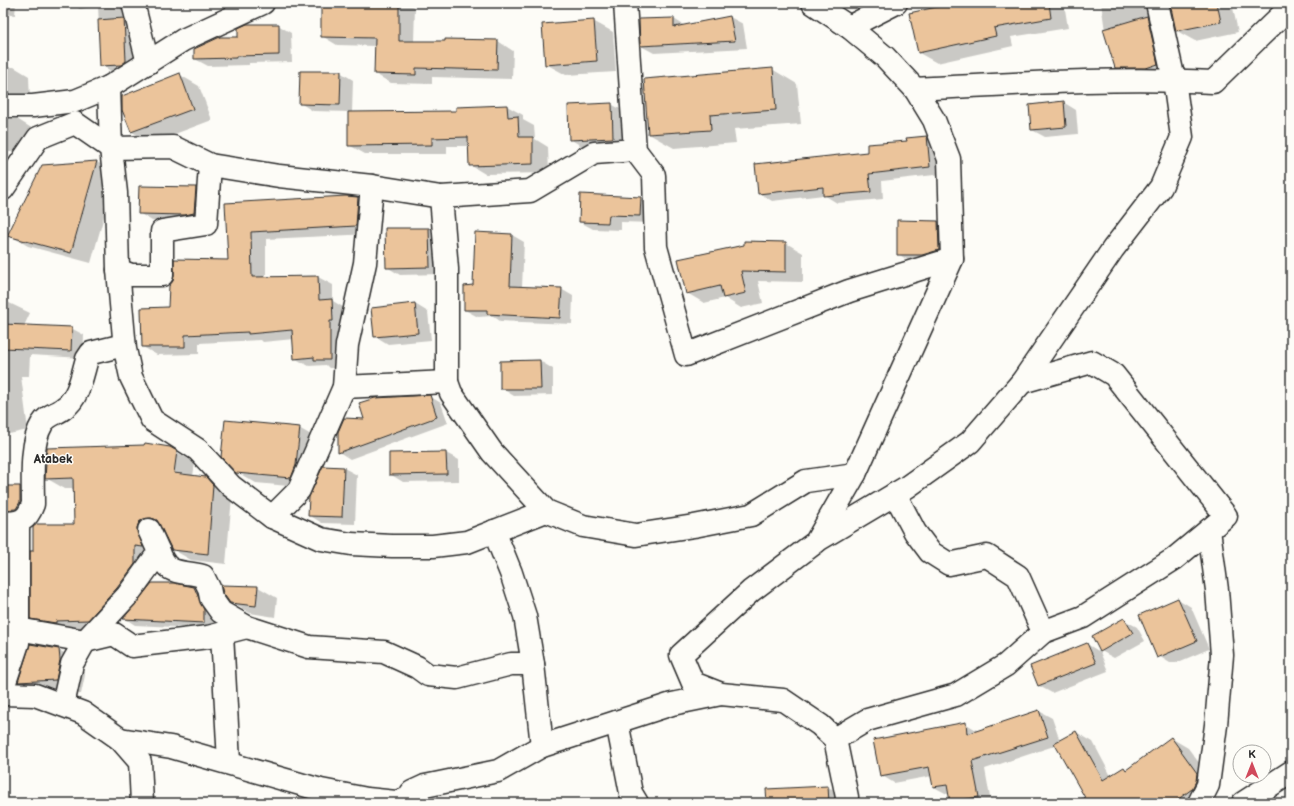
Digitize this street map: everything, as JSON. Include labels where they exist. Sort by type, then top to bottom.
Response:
[{"type":"street","points":[[133,3],[148,62]]},
{"type":"street","points":[[3,106],[33,106],[74,101],[109,87],[183,40],[262,3]]},
{"type":"street","points":[[625,3],[634,150],[654,175],[656,248],[686,355],[849,291],[952,259]]},
{"type":"street","points":[[813,3],[849,27],[884,57],[915,88],[934,120],[949,159],[952,259],[855,474],[816,542]]},
{"type":"street","points":[[849,27],[896,3]]},
{"type":"street","points":[[846,803],[848,796],[835,739],[820,725],[783,700],[721,694],[693,683],[681,655],[751,591],[816,542],[895,494],[970,442],[1022,382],[1113,249],[1160,186],[1182,137],[1174,80],[1157,3]]},
{"type":"street","points":[[915,88],[1071,81],[1174,80],[1213,82],[1291,6]]},
{"type":"street","points":[[109,87],[111,148],[116,193],[118,270],[124,345],[131,377],[152,420],[198,450],[231,486],[272,517],[322,539],[350,544],[433,546],[467,542],[546,511]]},
{"type":"street","points":[[3,189],[38,138],[74,101]]},
{"type":"street","points":[[38,138],[75,124],[111,148],[173,147],[210,165],[279,176],[372,186],[442,196],[530,191],[594,153],[634,150]]},
{"type":"street","points":[[118,270],[131,274],[162,275],[162,231],[206,224],[210,165]]},
{"type":"street","points":[[272,517],[299,490],[344,388],[347,345],[364,264],[372,186]]},
{"type":"street","points":[[442,196],[447,269],[447,382],[451,393],[492,452],[546,511],[583,526],[636,535],[751,515],[806,481],[855,474]]},
{"type":"street","points":[[3,688],[18,643],[11,523],[30,513],[33,504],[36,444],[42,424],[50,415],[63,409],[73,401],[90,353],[124,345]]},
{"type":"street","points":[[835,739],[867,720],[956,695],[1006,665],[1043,632],[1083,617],[1174,559],[1226,516],[1114,375],[1092,362],[1022,382]]},
{"type":"street","points":[[344,388],[447,382]]},
{"type":"street","points":[[895,494],[915,532],[930,552],[949,564],[988,556],[1018,576],[1043,632]]},
{"type":"street","points":[[149,530],[164,564],[176,572],[191,573],[203,576],[209,588],[210,598],[221,612],[247,627],[309,647],[384,652],[417,667],[428,675],[457,678],[511,664],[533,664]]},
{"type":"street","points":[[1199,803],[1208,785],[1216,725],[1222,655],[1217,590],[1209,530]]},
{"type":"street","points":[[494,531],[511,574],[525,616],[533,664],[542,746]]},
{"type":"street","points":[[63,705],[72,664],[84,641],[127,596],[159,552]]},
{"type":"street","points":[[3,613],[18,629],[84,641],[114,634],[132,646],[208,637],[247,627]]},
{"type":"street","points":[[222,634],[229,762]]},
{"type":"street","points":[[3,694],[36,695],[63,705],[83,713],[120,739],[140,762],[142,803]]},
{"type":"street","points":[[120,739],[172,747],[229,762],[321,790],[367,799],[396,802],[407,799],[412,792],[425,786],[498,771],[542,746],[672,704],[721,694]]},
{"type":"street","points":[[617,722],[631,793],[637,803]]},
{"type":"street","points":[[1243,803],[1291,772]]},
{"type":"building","points":[[321,3],[399,3],[399,41],[445,41],[445,39],[498,40],[497,70],[416,68],[416,75],[374,74],[375,38],[321,37]]},
{"type":"building","points":[[955,3],[1049,3],[1051,18],[994,28],[996,36],[918,53],[909,13]]},
{"type":"building","points":[[1170,3],[1217,3],[1221,22],[1176,31]]},
{"type":"building","points":[[730,16],[735,41],[640,46],[639,19],[674,18],[674,27]]},
{"type":"building","points":[[1147,16],[1158,64],[1146,68],[1115,68],[1103,29]]},
{"type":"building","points":[[124,18],[126,61],[121,65],[100,66],[98,20]]},
{"type":"building","points":[[594,20],[597,61],[545,65],[542,24]]},
{"type":"building","points":[[247,24],[279,24],[279,55],[194,59],[194,49],[220,37],[238,37],[238,28]]},
{"type":"building","points":[[773,68],[776,110],[710,115],[711,130],[648,134],[644,79]]},
{"type":"building","points":[[300,71],[341,71],[340,105],[299,104]]},
{"type":"building","points":[[180,73],[193,109],[131,132],[122,110],[122,96]]},
{"type":"building","points":[[1064,101],[1066,127],[1031,130],[1029,105]]},
{"type":"building","points":[[612,103],[613,138],[569,140],[568,105]]},
{"type":"building","points":[[507,105],[508,117],[518,116],[519,137],[533,137],[533,164],[469,166],[468,137],[432,138],[432,145],[348,146],[348,112],[456,111],[456,107]]},
{"type":"building","points":[[927,136],[930,167],[869,174],[871,192],[823,196],[823,187],[758,194],[755,164],[867,152],[867,144],[907,141],[906,138]]},
{"type":"building","points":[[97,161],[71,253],[7,236],[42,165]]},
{"type":"building","points":[[139,186],[196,187],[194,213],[185,215],[138,214]]},
{"type":"building","points":[[580,194],[641,197],[640,216],[609,215],[608,223],[579,222]]},
{"type":"building","points":[[346,196],[358,197],[356,226],[251,232],[252,277],[318,276],[319,300],[332,299],[333,321],[330,321],[330,360],[314,360],[314,357],[294,359],[292,330],[248,334],[248,332],[185,335],[185,347],[142,347],[141,308],[168,307],[169,286],[173,281],[174,275],[174,259],[228,260],[225,203]]},
{"type":"building","points":[[897,220],[938,221],[939,250],[922,255],[897,255]]},
{"type":"building","points":[[385,228],[429,228],[430,267],[386,268]]},
{"type":"building","points":[[475,232],[512,234],[510,286],[562,288],[560,318],[487,314],[487,310],[464,310],[464,286],[473,285]]},
{"type":"building","points":[[744,241],[786,242],[786,272],[741,271],[746,293],[723,298],[720,286],[686,294],[678,259],[744,245]]},
{"type":"building","points":[[415,303],[418,333],[374,337],[371,308]]},
{"type":"building","points":[[3,324],[72,327],[71,351],[3,348]]},
{"type":"building","points":[[540,360],[541,389],[500,389],[500,361]]},
{"type":"building","points":[[430,395],[437,417],[338,453],[338,432],[344,418],[364,419],[359,403],[375,398]]},
{"type":"building","points":[[225,420],[300,427],[296,465],[291,478],[236,473],[221,457]]},
{"type":"building","points":[[145,443],[170,447],[177,451],[174,473],[206,477],[213,485],[208,554],[172,550],[157,520],[151,518],[144,519],[139,522],[137,528],[143,547],[135,546],[135,564],[117,588],[88,620],[56,621],[56,623],[30,619],[30,551],[33,551],[33,527],[37,524],[74,524],[73,478],[45,479],[47,448],[144,445]]},
{"type":"building","points":[[446,452],[447,474],[389,475],[389,453]]},
{"type":"building","points":[[323,466],[344,467],[342,517],[308,516],[309,497]]},
{"type":"building","points":[[3,486],[20,486],[20,502],[16,509],[3,510]]},
{"type":"building","points":[[3,551],[6,551],[6,588],[3,588]]},
{"type":"building","points":[[152,583],[174,583],[194,587],[204,610],[204,623],[123,619]]},
{"type":"building","points":[[221,585],[258,586],[256,606],[230,603],[223,593]]},
{"type":"building","points":[[1178,598],[1197,641],[1157,658],[1139,615]]},
{"type":"building","points":[[1124,618],[1133,633],[1100,652],[1092,636]]},
{"type":"building","points":[[1087,643],[1096,663],[1038,686],[1030,666]]},
{"type":"building","points":[[30,644],[59,649],[60,660],[56,680],[18,682]]},
{"type":"building","points":[[1039,710],[1048,737],[972,761],[979,797],[950,802],[947,785],[933,787],[929,767],[880,776],[873,740],[966,722],[967,734]]},
{"type":"building","points":[[1076,731],[1103,780],[1124,767],[1126,770],[1171,737],[1197,773],[1196,781],[1192,789],[1173,803],[1088,803],[1054,743]]},
{"type":"building","points":[[828,786],[829,803],[767,803],[766,789]]},
{"type":"district","name":"Atabek","points":[[53,459]]}]
